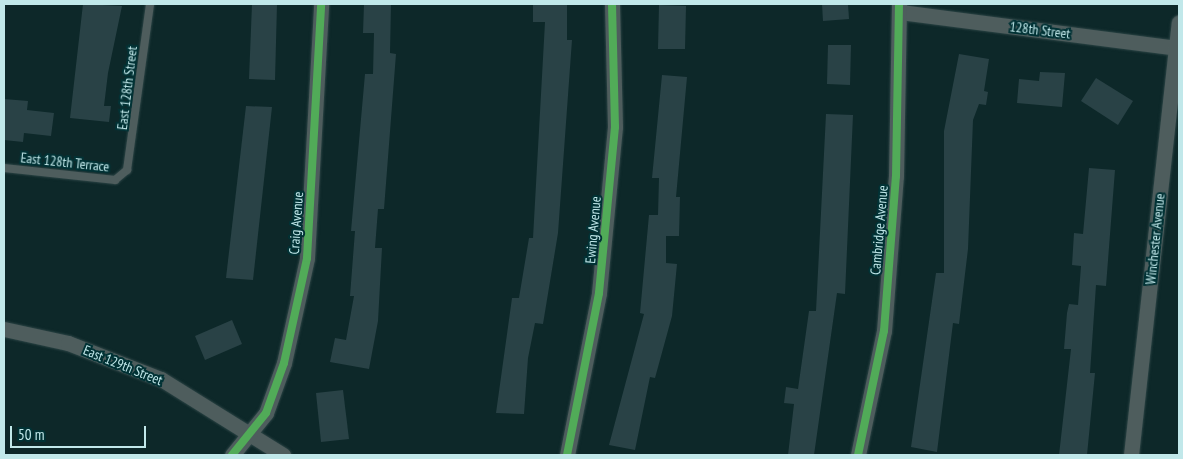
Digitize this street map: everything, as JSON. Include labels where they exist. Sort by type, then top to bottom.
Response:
[{"type":"street","name":"Craig Avenue","points":[[232,455],[252,434],[266,413],[284,363],[306,258],[321,4]]},
{"type":"street","name":"Ewing Avenue","points":[[567,455],[599,293],[615,127],[612,4]]},
{"type":"street","name":"128th Street","points":[[899,8],[1178,47]]},
{"type":"street","name":"Cambridge Avenue","points":[[858,455],[884,331],[896,176],[899,8]]},
{"type":"street","name":"Winchester Avenue","points":[[1131,455],[1178,47],[1179,23]]},
{"type":"street","name":"East 129th Street","points":[[4,329],[68,343],[161,379],[283,455]]},
{"type":"lane","name":"East 128th Street","points":[[122,174],[131,158],[150,4]]},
{"type":"lane","name":"East 128th Terrace","points":[[4,168],[115,180],[122,174]]},
{"type":"building","points":[[83,4],[122,6],[108,73],[104,106],[111,106],[109,122],[70,118]]},
{"type":"building","points":[[252,4],[277,4],[275,80],[249,79]]},
{"type":"building","points":[[364,4],[391,4],[390,53],[396,54],[384,209],[378,209],[375,248],[382,248],[378,321],[369,369],[330,362],[335,338],[346,340],[354,296],[350,296],[355,231],[351,231],[365,74],[373,74],[374,33],[363,33]]},
{"type":"building","points":[[533,4],[567,4],[567,40],[572,40],[558,233],[543,324],[535,323],[528,358],[524,414],[496,413],[512,298],[519,298],[529,238],[533,238],[545,22],[533,22]]},
{"type":"building","points":[[822,4],[848,4],[849,19],[823,21]]},
{"type":"building","points":[[659,5],[686,6],[685,49],[658,49]]},
{"type":"building","points":[[828,45],[851,45],[850,85],[827,84]]},
{"type":"building","points":[[959,54],[989,59],[984,91],[988,92],[986,105],[979,104],[973,120],[968,249],[959,324],[953,323],[937,452],[911,447],[936,273],[944,273],[944,131]]},
{"type":"building","points":[[1040,72],[1065,73],[1062,107],[1017,103],[1019,79],[1039,81]]},
{"type":"building","points":[[662,75],[687,77],[676,197],[680,197],[679,236],[666,236],[666,263],[677,264],[672,316],[655,378],[650,377],[635,450],[609,445],[644,314],[640,313],[649,215],[658,215],[659,178],[652,178]]},
{"type":"building","points":[[1096,78],[1133,101],[1118,125],[1081,101]]},
{"type":"building","points":[[4,99],[28,101],[27,110],[54,113],[51,136],[24,133],[23,142],[4,140]]},
{"type":"building","points":[[246,106],[272,107],[253,280],[226,278]]},
{"type":"building","points":[[826,114],[853,115],[845,294],[837,293],[814,455],[788,455],[794,404],[784,403],[786,387],[798,389],[809,311],[816,311]]},
{"type":"building","points":[[1089,168],[1115,170],[1106,286],[1096,285],[1090,373],[1095,373],[1087,455],[1059,455],[1071,349],[1064,349],[1067,313],[1069,304],[1078,305],[1081,266],[1072,265],[1074,233],[1083,234]]},
{"type":"building","points":[[232,320],[242,344],[205,360],[195,336]]},
{"type":"building","points":[[343,390],[349,439],[321,442],[316,393]]},
{"type":"cycle path","points":[[232,455],[266,413],[284,363],[307,258],[321,4]]},
{"type":"cycle path","points":[[567,455],[599,293],[615,127],[612,4]]},
{"type":"cycle path","points":[[858,455],[884,331],[896,176],[899,4]]}]
